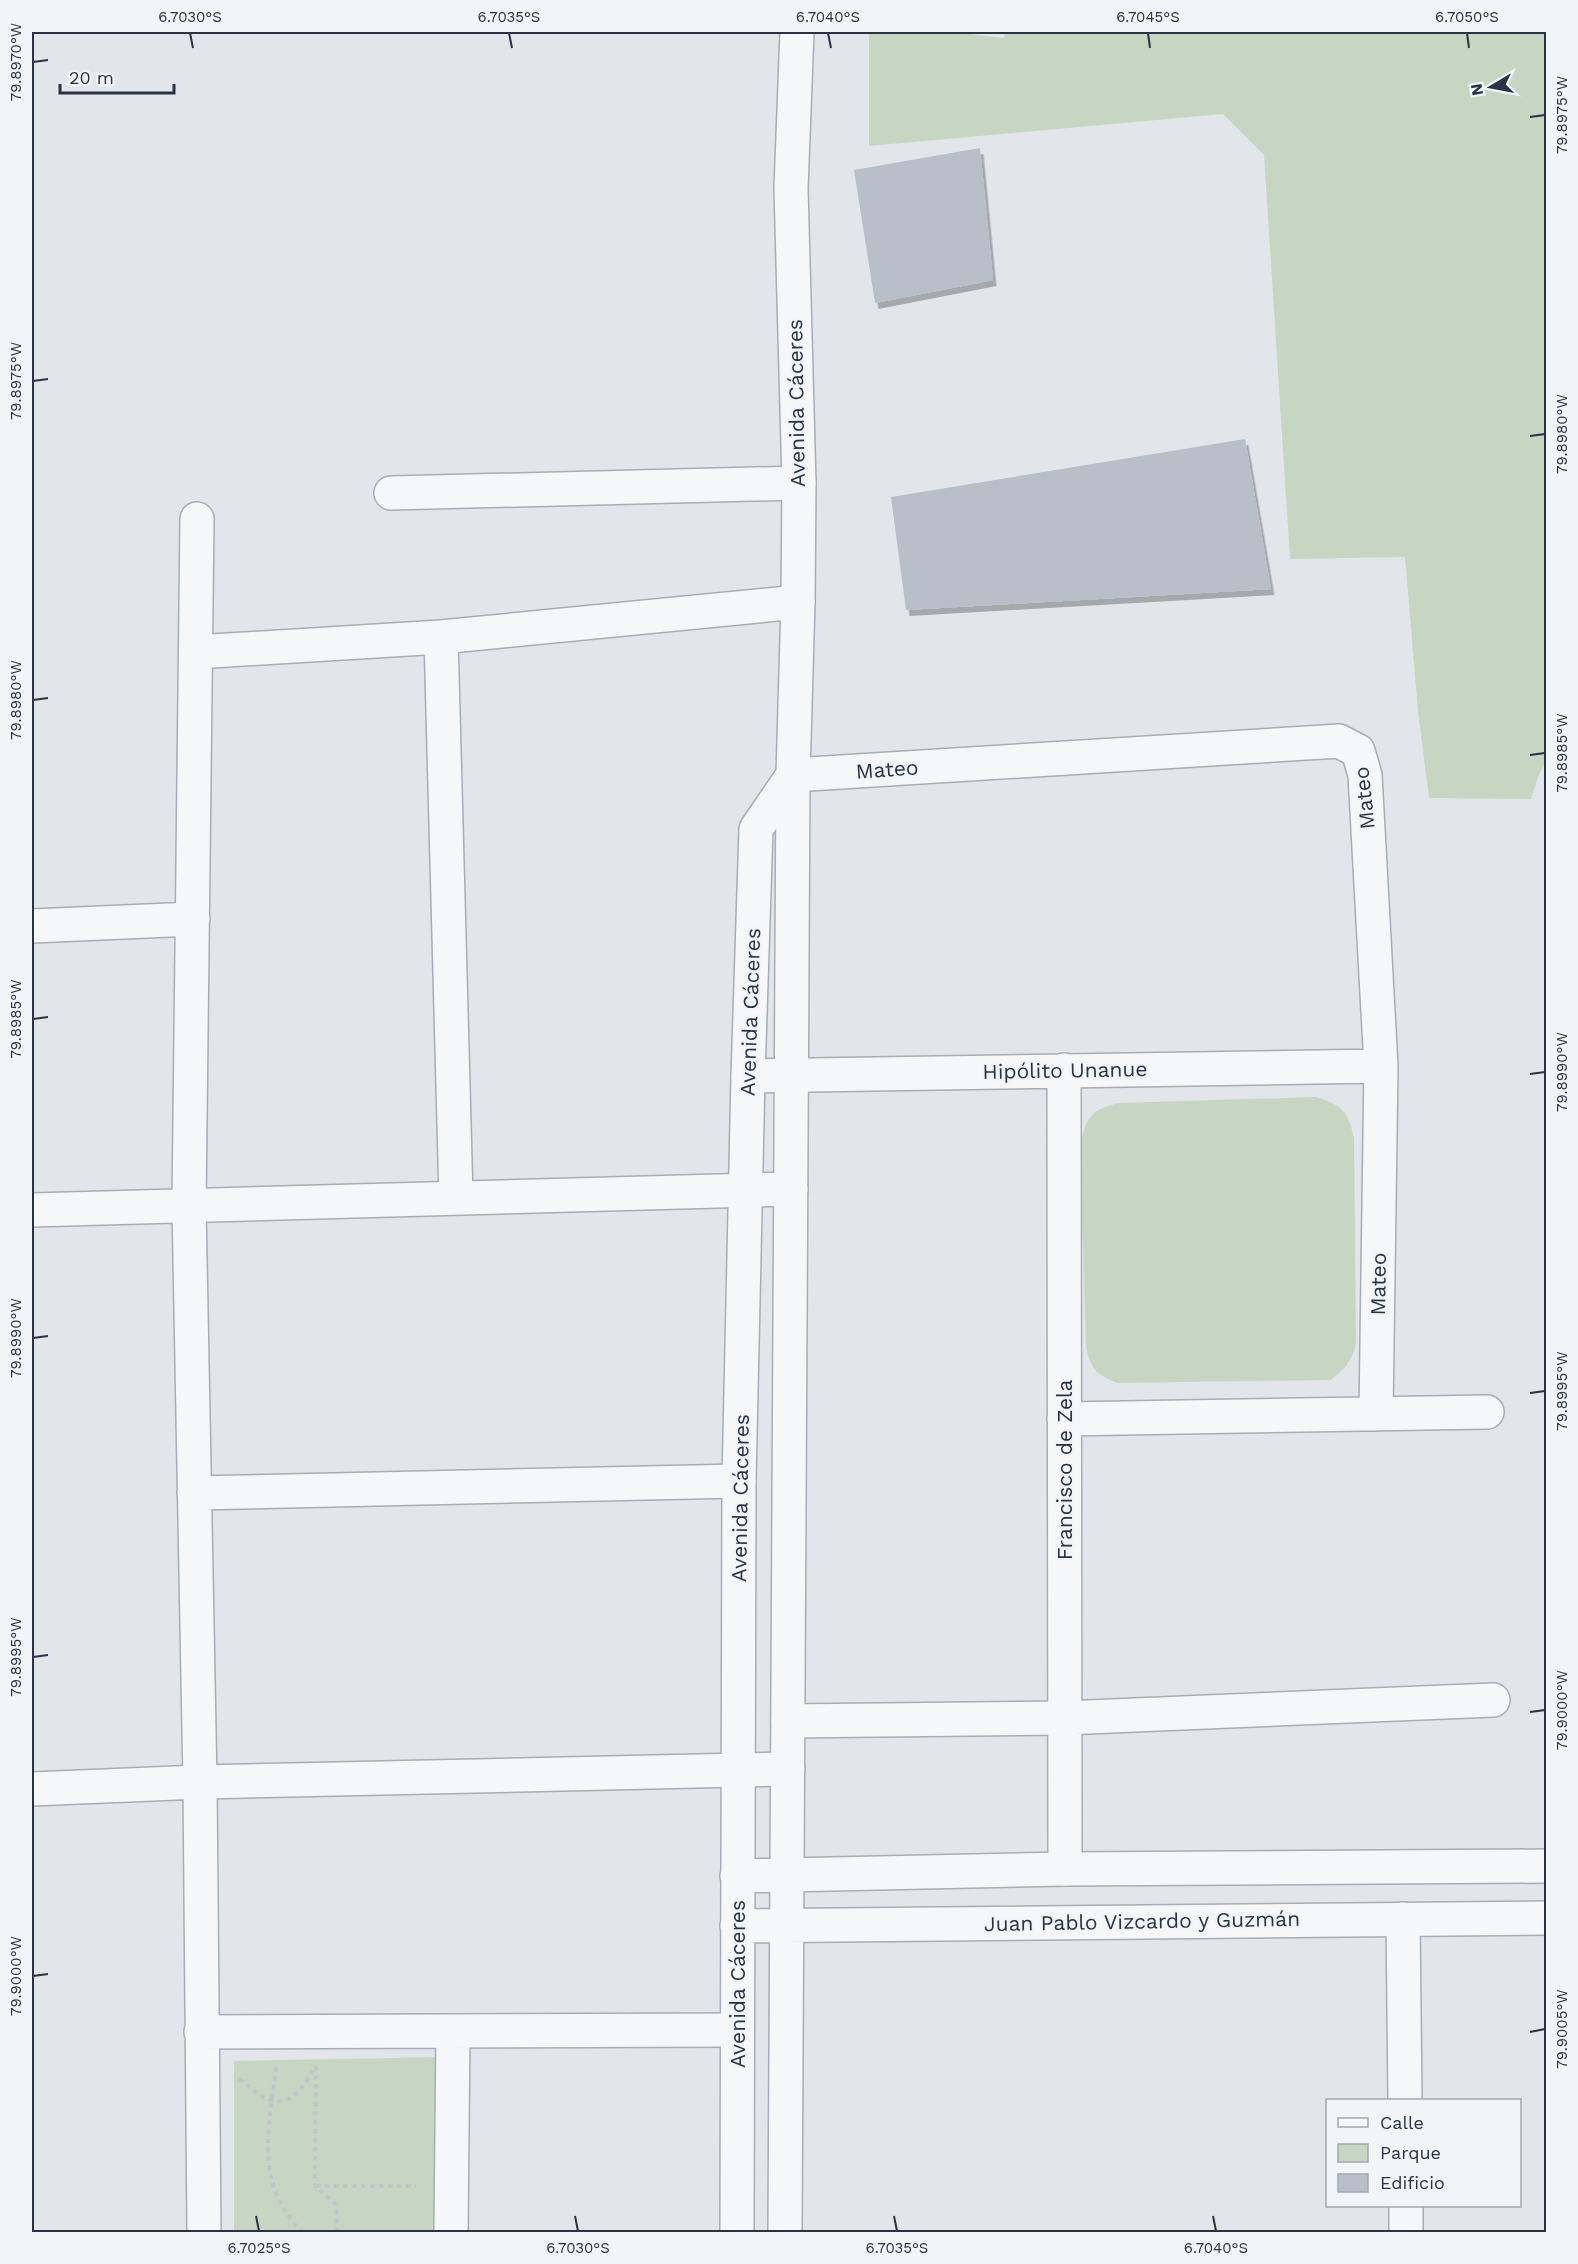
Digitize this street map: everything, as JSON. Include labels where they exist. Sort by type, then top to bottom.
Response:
[{"type":"street","name":"Avenida Cáceres","points":[[785,2232],[793,775],[799,483],[791,188],[797,32]]},
{"type":"street","points":[[391,493],[799,483]]},
{"type":"street","points":[[197,519],[189,1206],[200,1782],[204,2232]]},
{"type":"street","points":[[196,652],[441,637],[798,602]]},
{"type":"street","points":[[441,637],[456,1198]]},
{"type":"street","name":"Mateo","points":[[793,775],[1339,741],[1358,751],[1365,776],[1381,1066],[1376,1414]]},
{"type":"street","name":"Avenida Cáceres","points":[[737,2232],[739,1481],[756,829],[793,775]]},
{"type":"street","points":[[32,926],[193,919]]},
{"type":"street","name":"Hipólito Unanue","points":[[748,1076],[1381,1066]]},
{"type":"street","name":"Francisco de Zela","points":[[1064,1070],[1065,1869]]},
{"type":"street","points":[[32,1210],[791,1189]]},
{"type":"street","points":[[1064,1419],[1487,1412]]},
{"type":"street","points":[[194,1493],[739,1481]]},
{"type":"street","points":[[789,1721],[1064,1718],[1492,1700]]},
{"type":"street","points":[[32,1789],[200,1782],[788,1769]]},
{"type":"street","points":[[737,1876],[1065,1869],[1546,1866]]},
{"type":"street","name":"Juan Pablo Vizcardo y Guzmán","points":[[737,1926],[1546,1918]]},
{"type":"street","points":[[1403,1919],[1404,2099]]},
{"type":"street","points":[[201,2032],[737,2030]]},
{"type":"street","points":[[451,2232],[453,2031]]},
{"type":"street","points":[[1406,2207],[1406,2232]]},
{"type":"path","points":[[306,2065],[327,2065]]},
{"type":"path","points":[[238,2079],[258,2095],[272,2102],[291,2098],[303,2088],[316,2065]]},
{"type":"path","points":[[316,2065],[315,2186],[336,2205],[339,2232],[331,2232]]},
{"type":"path","points":[[267,2066],[286,2066]]},
{"type":"path","points":[[276,2066],[267,2145],[269,2176],[277,2200],[302,2232]]},
{"type":"path","points":[[238,2073],[238,2091]]},
{"type":"path","points":[[315,2186],[428,2186]]},
{"type":"green space","points":[[869,32],[952,32],[1004,38],[1005,32],[1546,32],[1546,761],[1531,799],[1429,798],[1418,711],[1405,557],[1290,559],[1264,155],[1223,114],[869,146]]},
{"type":"green space","points":[[1316,1097],[1343,1110],[1354,1138],[1356,1344],[1347,1365],[1330,1380],[1118,1383],[1096,1371],[1086,1347],[1080,1146],[1087,1122],[1095,1112],[1119,1103]]},
{"type":"green space","points":[[444,2057],[444,2232],[234,2232],[234,2061]]},
{"type":"building","points":[[980,148],[993,280],[875,303],[854,170]]},
{"type":"building","points":[[1245,439],[1271,589],[906,610],[891,497]]}]
